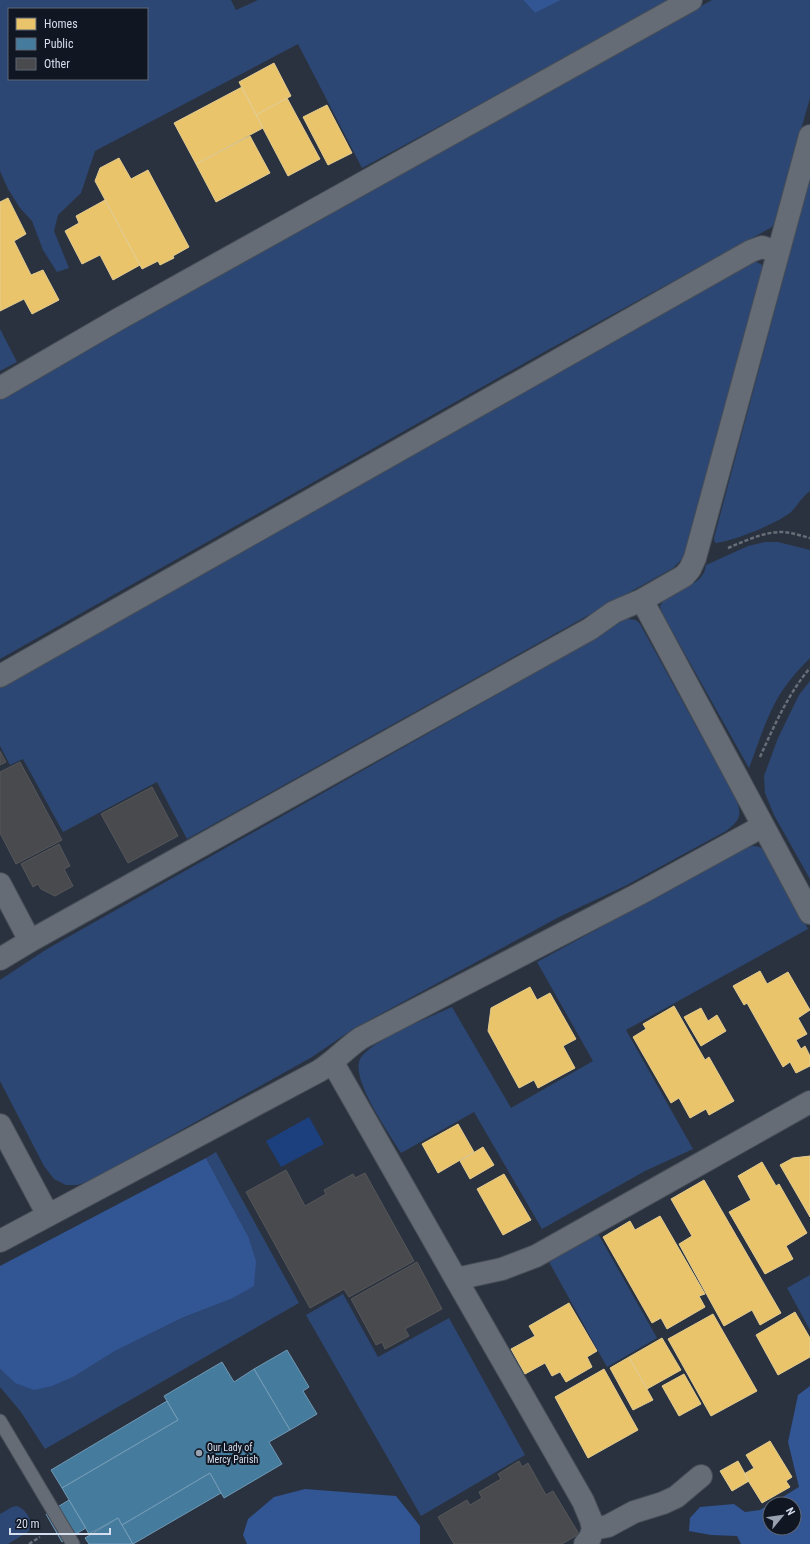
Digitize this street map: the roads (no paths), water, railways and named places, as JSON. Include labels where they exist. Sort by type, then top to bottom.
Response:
[{"type":"street","points":[[0,388],[691,0]]},
{"type":"street","points":[[0,959],[583,633],[622,608],[642,600],[684,576],[690,569],[695,558],[810,136]]},
{"type":"street","points":[[0,676],[751,251],[762,247],[778,252]]},
{"type":"street","points":[[642,600],[810,913]]},
{"type":"street","points":[[0,1241],[319,1072],[333,1063],[350,1046],[361,1038],[632,897],[763,826]]},
{"type":"street","points":[[0,884],[30,941]]},
{"type":"street","points":[[333,1063],[583,1501],[591,1520],[589,1537]]},
{"type":"street","points":[[456,1279],[502,1270],[531,1258],[810,1102]]},
{"type":"street","points":[[0,1124],[48,1215]]},
{"type":"street","points":[[589,1537],[634,1512],[663,1503],[676,1497],[701,1476]]},
{"type":"lane","points":[[0,1421],[73,1544]]},
{"type":"place","name":"Our Lady of Mercy Parish","points":[[199,1453]]}]
